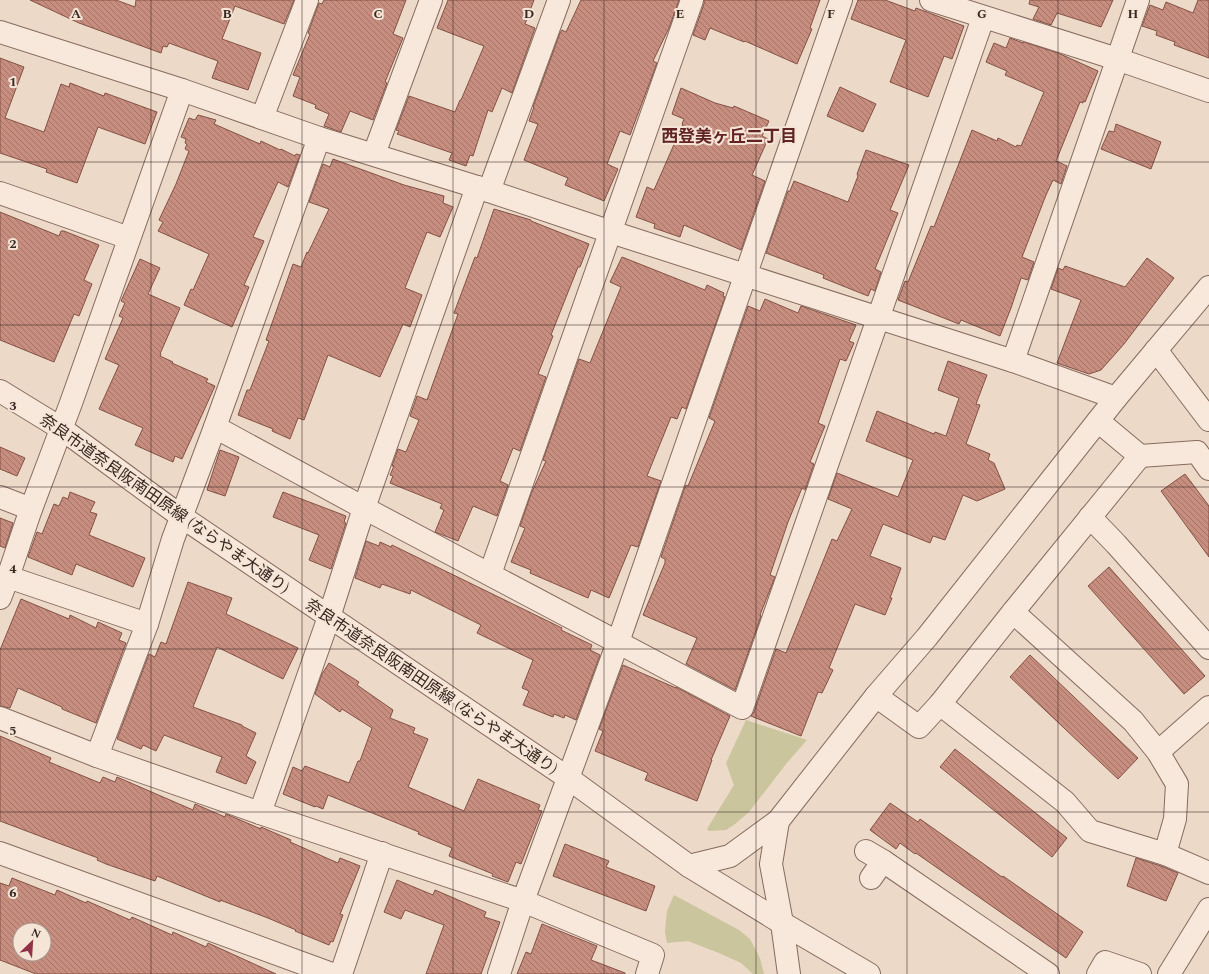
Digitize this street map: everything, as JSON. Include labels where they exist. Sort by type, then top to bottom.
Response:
[{"type":"street","points":[[262,118],[307,0]]},
{"type":"street","points":[[374,154],[431,0]]},
{"type":"street","points":[[260,813],[329,617],[364,508],[483,189],[560,0]]},
{"type":"street","points":[[490,574],[692,0]]},
{"type":"street","points":[[499,974],[523,901],[618,642],[841,0]]},
{"type":"street","points":[[931,0],[983,18],[1117,59],[1209,91]]},
{"type":"street","points":[[1013,361],[1138,0]]},
{"type":"street","points":[[215,428],[742,708],[983,18]]},
{"type":"street","points":[[0,32],[182,90],[319,138],[483,189],[745,276],[1013,361],[1116,398]]},
{"type":"street","points":[[0,598],[48,462],[62,429],[182,90]]},
{"type":"street","points":[[98,756],[147,624],[173,539],[215,428],[319,138]]},
{"type":"street","points":[[0,193],[129,238]]},
{"type":"street","points":[[689,866],[730,856],[778,821],[876,696],[927,637],[1116,398],[1208,290]]},
{"type":"street","points":[[1156,350],[1209,420]]},
{"type":"street","name":"奈良市道奈良阪南田原線 (ならやま大通り)","points":[[0,392],[62,429],[182,517],[568,778],[689,866],[869,974]]},
{"type":"street","points":[[1098,421],[1140,456],[1197,452],[1209,468]]},
{"type":"street","points":[[876,696],[919,727],[940,704],[1140,456]]},
{"type":"street","points":[[0,497],[31,509]]},
{"type":"street","points":[[1090,517],[1209,648]]},
{"type":"street","points":[[8,577],[147,624]]},
{"type":"street","points":[[1013,612],[1133,721],[1158,752],[1177,784],[1175,819],[1165,854]]},
{"type":"street","points":[[940,704],[1065,802],[1090,831],[1165,854],[1209,873]]},
{"type":"street","points":[[1158,752],[1199,726],[1209,707]]},
{"type":"street","points":[[0,718],[98,756],[260,813],[523,901],[653,955],[647,974]]},
{"type":"street","points":[[778,821],[771,864],[782,923],[789,974]]},
{"type":"street","points":[[0,853],[332,974]]},
{"type":"street","points":[[341,974],[382,853]]},
{"type":"street","points":[[873,863],[1048,974]]},
{"type":"street","points":[[1169,974],[1209,909]]},
{"type":"street","points":[[1098,974],[1105,962],[1140,974]]},
{"type":"shaded area","points":[[746,720],[807,740],[786,764],[749,812],[726,830],[709,831],[707,829],[734,785],[726,763]]},
{"type":"shaded area","points":[[674,895],[739,930],[750,939],[760,958],[764,974],[753,974],[741,963],[688,941],[667,943],[665,932],[667,911]]},
{"type":"building","points":[[30,0],[116,0],[135,7],[136,0],[294,0],[284,24],[235,6],[222,39],[261,53],[248,90],[212,78],[218,61],[169,43],[167,47],[163,46],[161,53],[79,23]]},
{"type":"building","points":[[324,0],[406,0],[393,34],[403,38],[385,82],[387,83],[373,120],[350,111],[341,132],[324,126],[329,114],[315,108],[316,105],[293,96],[300,77],[293,75],[310,34],[308,33],[319,3],[322,4]]},
{"type":"building","points":[[448,0],[534,0],[525,24],[535,28],[512,93],[502,88],[492,112],[488,110],[473,156],[470,155],[466,166],[449,160],[452,153],[397,134],[399,131],[396,130],[409,96],[455,112],[484,46],[437,28]]},
{"type":"building","points":[[581,0],[679,0],[669,28],[653,61],[657,63],[630,135],[620,131],[607,164],[618,169],[604,201],[565,185],[568,178],[524,160],[538,124],[529,121],[533,107],[560,33],[562,30],[566,32]]},
{"type":"building","points":[[704,0],[820,0],[810,28],[812,29],[797,64],[745,41],[744,42],[710,28],[705,40],[693,35]]},
{"type":"building","points":[[858,0],[885,0],[915,11],[916,8],[964,26],[952,59],[944,56],[928,97],[890,82],[906,40],[851,19]]},
{"type":"building","points":[[1030,0],[1113,0],[1101,27],[1057,13],[1051,25],[1033,19],[1039,7],[1029,4]]},
{"type":"building","points":[[1198,0],[1209,0],[1209,58],[1174,45],[1175,42],[1156,35],[1157,31],[1142,26],[1150,5],[1163,10],[1166,2],[1193,13]]},
{"type":"building","points":[[1010,38],[1058,53],[1098,71],[1085,102],[1080,102],[1056,161],[1067,166],[1061,184],[1053,180],[1046,195],[1022,257],[1034,262],[1028,280],[1021,278],[1000,336],[961,320],[959,324],[898,300],[905,281],[908,282],[931,226],[934,227],[972,130],[997,141],[998,138],[1016,147],[1017,145],[1021,146],[1044,92],[1005,75],[1007,71],[986,62],[994,43],[1006,48]]},
{"type":"building","points":[[0,58],[24,67],[5,118],[44,132],[61,84],[69,87],[70,83],[104,96],[105,93],[157,112],[145,144],[98,127],[77,183],[46,172],[47,169],[0,153]]},
{"type":"building","points":[[840,87],[876,104],[863,132],[827,116]]},
{"type":"building","points":[[681,88],[715,103],[733,108],[734,106],[769,121],[762,136],[768,139],[752,175],[765,181],[741,250],[684,225],[680,237],[654,228],[655,224],[636,217],[647,187],[654,190],[683,124],[684,119],[672,114]]},
{"type":"building","points":[[198,115],[216,120],[214,124],[260,144],[261,141],[295,156],[296,154],[300,155],[288,187],[278,182],[253,237],[264,241],[244,285],[249,287],[232,327],[184,305],[191,289],[193,290],[209,254],[158,231],[163,222],[159,220],[176,184],[189,151],[185,149],[187,144],[185,143],[186,139],[181,137],[189,118],[195,120]]},
{"type":"building","points":[[1116,124],[1161,142],[1151,169],[1101,149],[1109,131],[1114,132]]},
{"type":"building","points":[[866,150],[909,165],[890,210],[898,213],[875,269],[881,272],[875,291],[871,289],[868,296],[823,278],[824,275],[766,253],[788,191],[790,191],[794,181],[848,202]]},
{"type":"building","points":[[333,159],[404,185],[444,196],[443,203],[453,207],[440,237],[427,232],[405,288],[422,295],[410,327],[403,324],[380,377],[328,355],[304,420],[298,418],[290,439],[272,431],[273,429],[238,415],[247,390],[250,390],[269,341],[266,340],[293,264],[301,267],[329,209],[309,202],[323,164],[330,167]]},
{"type":"building","points":[[494,209],[531,220],[589,244],[580,267],[578,267],[551,335],[553,336],[538,374],[546,377],[520,451],[513,448],[500,481],[508,485],[497,516],[473,506],[458,541],[435,532],[444,510],[440,508],[442,504],[390,483],[393,476],[390,475],[398,449],[406,452],[419,420],[410,416],[417,396],[427,400],[458,314],[454,313],[475,257],[477,258]]},
{"type":"building","points":[[0,212],[59,236],[61,231],[64,231],[99,245],[84,280],[92,284],[79,316],[74,314],[54,362],[0,340]]},
{"type":"building","points":[[622,257],[705,290],[707,285],[724,293],[723,296],[725,297],[686,409],[682,407],[677,419],[671,417],[647,476],[661,481],[638,547],[631,545],[609,598],[591,590],[588,598],[530,573],[531,570],[511,562],[525,528],[520,526],[531,494],[546,461],[543,460],[579,359],[590,363],[621,287],[610,282]]},
{"type":"building","points":[[1147,258],[1174,278],[1124,344],[1101,370],[1089,374],[1057,363],[1081,300],[1051,289],[1058,268],[1063,270],[1065,266],[1125,287]]},
{"type":"building","points":[[140,259],[160,268],[148,294],[180,308],[160,356],[208,379],[206,382],[215,386],[182,459],[175,456],[173,462],[135,445],[143,428],[99,409],[119,365],[105,359],[123,318],[119,316],[125,303],[121,301]]},
{"type":"building","points":[[765,299],[798,313],[801,306],[856,325],[849,341],[854,343],[846,361],[840,359],[818,423],[825,426],[810,462],[814,464],[805,490],[802,488],[788,522],[770,575],[775,577],[760,615],[761,616],[735,690],[686,664],[697,638],[643,615],[665,563],[665,559],[661,557],[685,487],[686,485],[688,486],[715,421],[709,418],[748,306],[760,311]]},
{"type":"building","points":[[948,361],[987,375],[976,404],[980,405],[966,444],[990,454],[988,460],[994,463],[1005,489],[977,501],[963,495],[945,540],[933,536],[930,543],[883,524],[870,556],[901,568],[885,615],[855,604],[829,668],[833,670],[822,693],[818,692],[801,736],[751,716],[754,712],[776,649],[786,653],[832,539],[837,541],[852,509],[828,499],[837,473],[898,497],[913,460],[866,441],[877,411],[934,434],[935,432],[946,436],[959,398],[938,390]]},
{"type":"building","points":[[0,447],[25,458],[17,476],[0,469]]},
{"type":"building","points":[[220,450],[239,457],[225,496],[207,490]]},
{"type":"building","points":[[1185,474],[1209,506],[1209,557],[1161,491]]},
{"type":"building","points":[[70,492],[95,502],[90,512],[97,514],[89,535],[145,558],[133,587],[76,564],[72,575],[28,557],[37,532],[42,534],[54,504],[59,506],[63,497],[68,499]]},
{"type":"building","points":[[283,492],[346,516],[344,522],[346,523],[331,569],[309,560],[319,535],[273,517]]},
{"type":"building","points":[[0,518],[13,523],[5,548],[0,546]]},
{"type":"building","points":[[366,541],[379,546],[380,542],[391,547],[392,545],[562,628],[561,630],[592,645],[590,650],[600,655],[576,720],[565,715],[564,718],[554,714],[553,717],[523,705],[529,691],[522,688],[533,660],[477,633],[481,625],[411,590],[410,594],[382,584],[380,588],[355,578]]},
{"type":"building","points":[[1109,567],[1205,676],[1184,694],[1088,586]]},
{"type":"building","points":[[188,582],[232,598],[226,614],[298,648],[283,679],[217,647],[193,707],[242,725],[256,733],[246,756],[256,762],[246,784],[216,772],[222,757],[164,735],[156,751],[143,745],[141,749],[117,739],[149,654],[155,657],[161,642],[166,644]]},
{"type":"building","points":[[21,599],[69,619],[70,615],[96,628],[98,622],[122,633],[119,640],[126,643],[96,723],[18,688],[10,708],[0,706],[0,650]]},
{"type":"building","points":[[1030,655],[1138,758],[1118,779],[1010,677]]},
{"type":"building","points":[[329,663],[359,682],[357,685],[393,710],[390,718],[415,728],[413,733],[428,739],[408,787],[464,811],[478,779],[540,805],[538,810],[542,811],[521,864],[516,862],[508,882],[492,876],[493,874],[449,856],[452,848],[418,834],[419,832],[328,795],[323,809],[283,794],[293,767],[302,771],[305,766],[349,783],[358,761],[360,761],[372,728],[342,709],[340,712],[315,694],[322,674]]},
{"type":"building","points":[[623,665],[676,687],[730,716],[711,760],[697,801],[645,780],[648,773],[595,751],[603,731],[599,729]]},
{"type":"building","points":[[0,736],[51,758],[49,762],[100,783],[103,777],[115,782],[117,777],[193,810],[195,804],[225,817],[226,814],[291,840],[290,842],[338,863],[340,858],[360,866],[340,914],[343,915],[333,942],[331,941],[329,945],[268,918],[220,900],[220,902],[157,876],[155,881],[106,864],[97,860],[98,858],[0,821]]},
{"type":"building","points":[[955,749],[1067,838],[1052,857],[940,767]]},
{"type":"building","points":[[890,803],[918,822],[920,819],[1083,932],[1066,958],[916,853],[915,854],[900,843],[896,849],[870,830]]},
{"type":"building","points":[[565,844],[609,861],[606,867],[655,886],[646,911],[553,876]]},
{"type":"building","points":[[1136,858],[1178,873],[1166,901],[1127,886]]},
{"type":"building","points":[[12,878],[55,895],[57,890],[86,903],[87,901],[130,920],[132,917],[172,935],[173,932],[206,947],[208,943],[276,974],[36,974],[0,960],[0,883],[9,886]]},
{"type":"building","points":[[397,880],[433,895],[435,890],[486,912],[484,917],[500,922],[481,974],[426,974],[444,925],[405,910],[401,919],[384,912]]},
{"type":"building","points":[[542,924],[597,946],[591,960],[625,974],[517,974],[526,952],[531,954]]},
{"type":"district","name":"西登美ヶ丘二丁目","points":[[729,136]]}]
